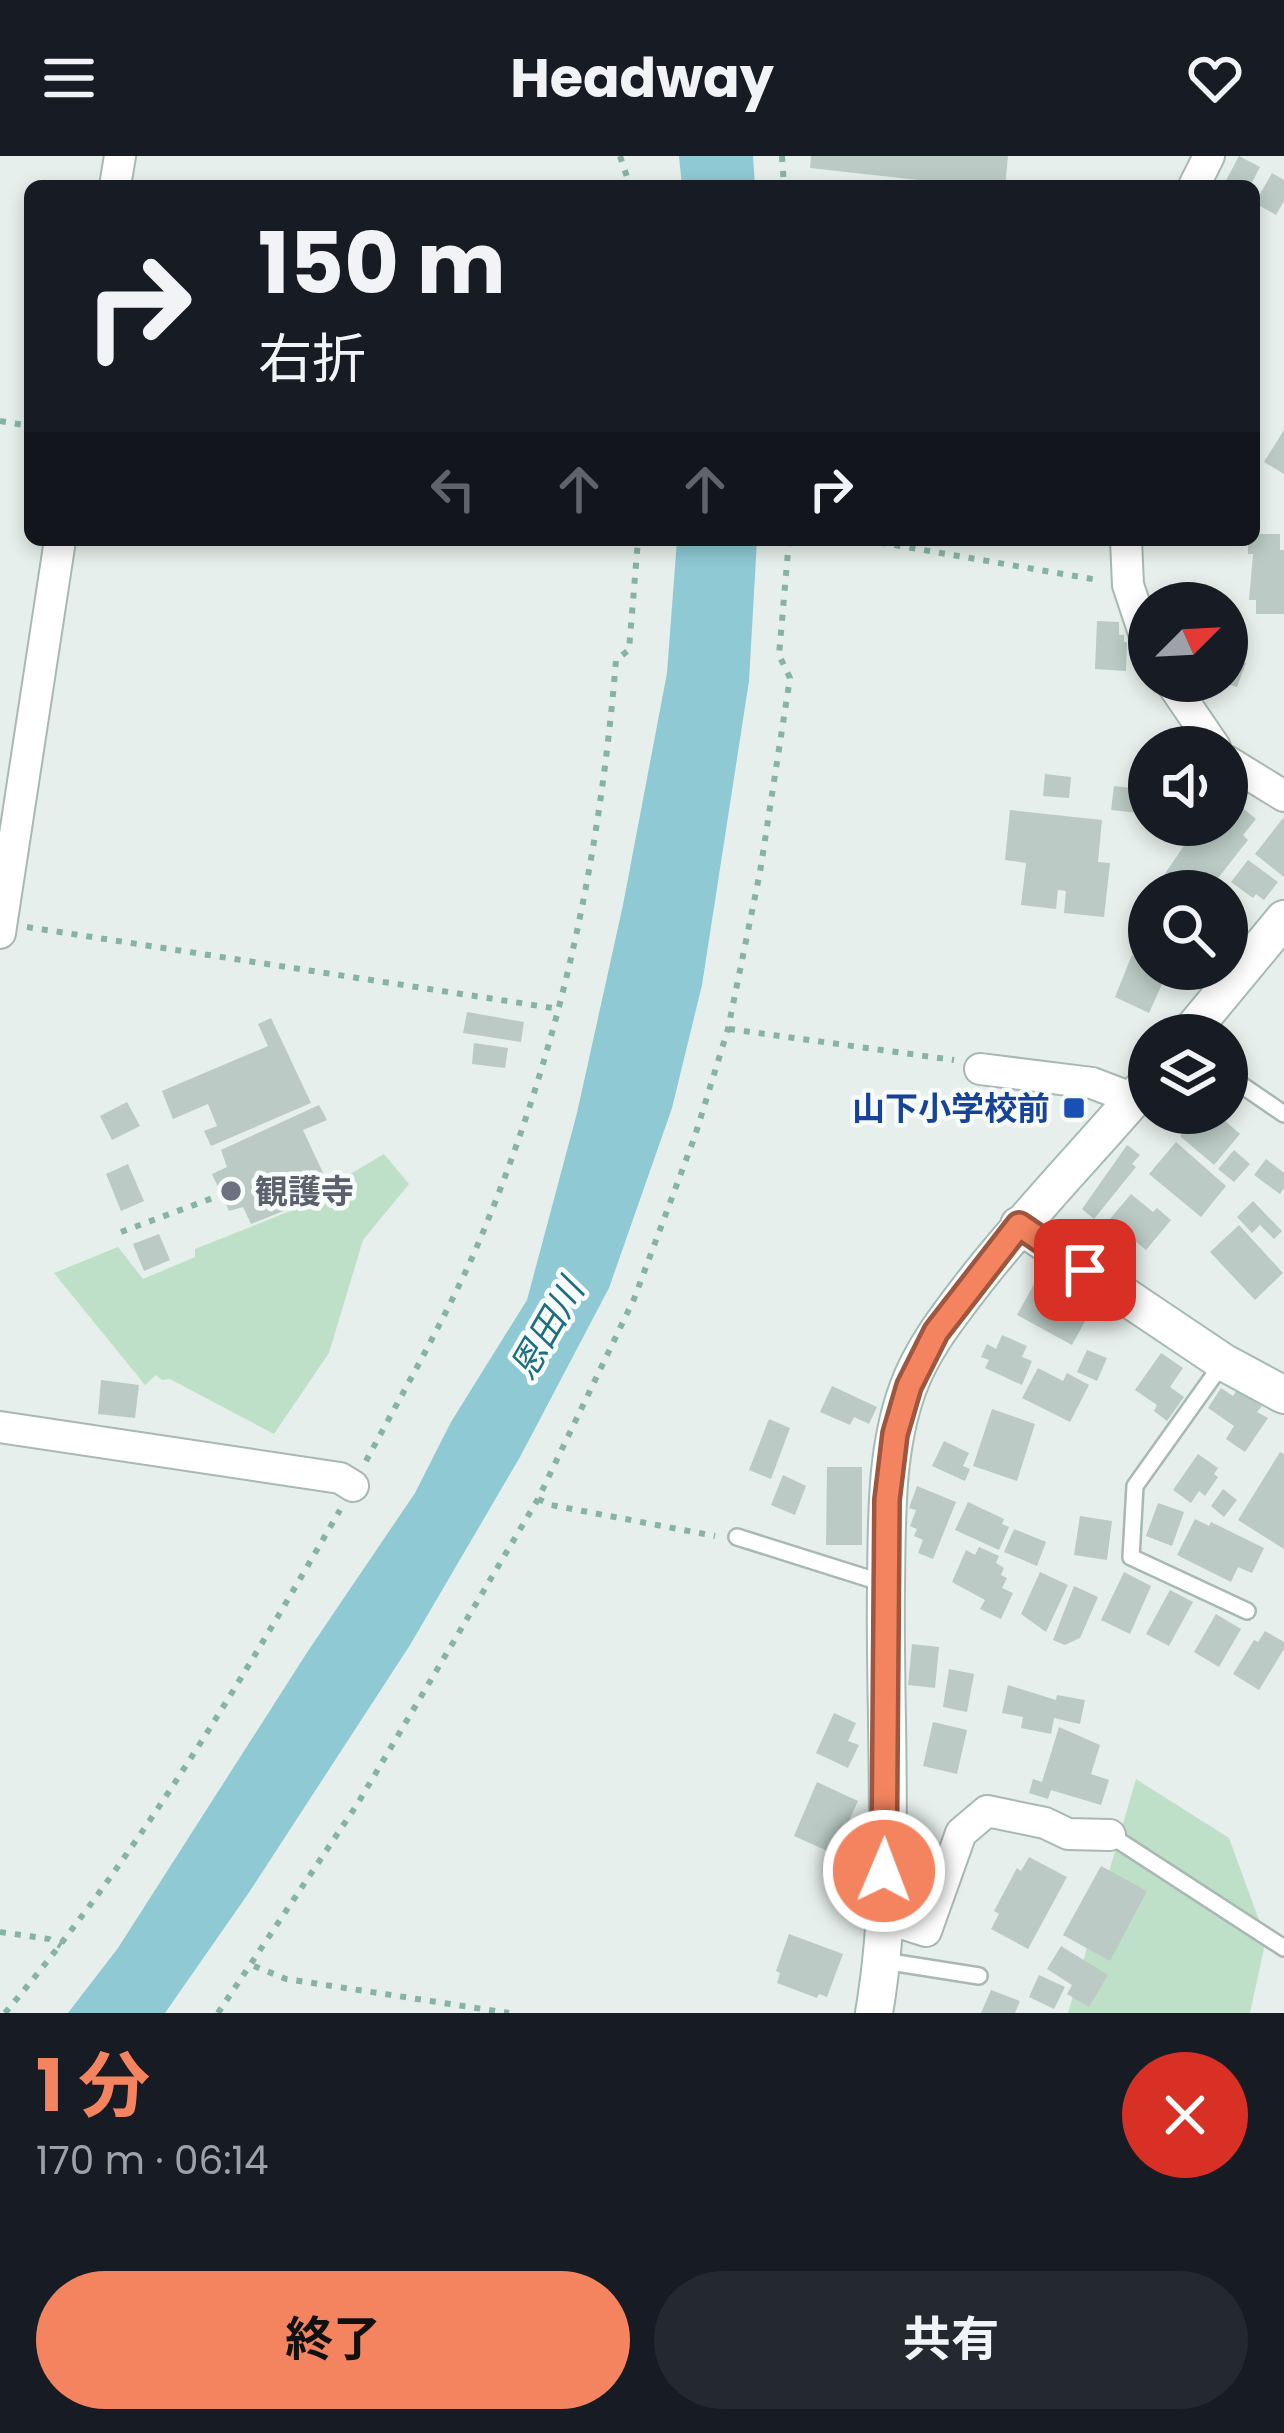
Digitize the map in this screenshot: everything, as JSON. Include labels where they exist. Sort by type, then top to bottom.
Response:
[{"type":"main road","points":[[1205,1014],[1284,919]]},
{"type":"main road","points":[[874,2013],[881,1960],[887,1500],[895,1434],[909,1386],[936,1332],[1019,1225],[1128,1105]]},
{"type":"main road","points":[[1019,1225],[1223,1362],[1284,1395]]},
{"type":"street","points":[[0,933],[59,546]]},
{"type":"street","points":[[1126,546],[1128,585]]},
{"type":"street","points":[[1248,774],[1284,796]]},
{"type":"street","points":[[980,1069],[1128,1088]]},
{"type":"street","points":[[0,1427],[340,1478],[353,1486]]},
{"type":"street","points":[[882,1917],[926,1931],[962,1833],[987,1810],[1045,1823],[1068,1834],[1110,1835]]},
{"type":"lane","points":[[1248,1089],[1284,1114]]},
{"type":"lane","points":[[1223,1362],[1136,1486],[1131,1557],[1247,1611]]},
{"type":"lane","points":[[737,1538],[886,1583]]},
{"type":"lane","points":[[1110,1835],[1284,1948]]},
{"type":"lane","points":[[881,1960],[979,1976]]},
{"type":"path","points":[[5,2013],[61,1946],[177,1781],[353,1486],[473,1254],[524,1126],[585,906],[616,660],[629,650],[638,546]]},
{"type":"path","points":[[218,2013],[358,1803],[538,1499],[634,1299],[695,1136],[728,1029],[760,872],[790,678],[779,656],[788,546]]},
{"type":"path","points":[[900,546],[1128,585]]},
{"type":"path","points":[[2,923],[560,1009]]},
{"type":"path","points":[[728,1029],[950,1058],[980,1069]]},
{"type":"path","points":[[121,1232],[221,1195]]},
{"type":"path","points":[[538,1499],[737,1538]]},
{"type":"path","points":[[0,1932],[49,1939],[61,1946]]},
{"type":"path","points":[[253,1966],[286,1979],[509,2013]]},
{"type":"green space","points":[[384,1154],[409,1184],[363,1240],[329,1353],[274,1434],[170,1379],[156,1375],[145,1385],[54,1273],[118,1247],[143,1279],[195,1257],[195,1249],[338,1192],[335,1183]]},
{"type":"green space","points":[[1136,1779],[1229,1838],[1266,1939],[1250,2013],[1068,2013]]},
{"type":"water","points":[[679,156],[753,156],[755,180],[681,180]]},
{"type":"water","name":"恩田川","points":[[677,546],[757,546],[749,681],[702,985],[672,1108],[609,1288],[520,1457],[410,1645],[165,2013],[68,2013],[118,1948],[415,1493],[451,1422],[527,1300],[577,1113],[667,673]]},
{"type":"building","points":[[811,156],[1008,156],[1006,180],[918,180],[810,168]]},
{"type":"building","points":[[1239,156],[1260,167],[1253,180],[1226,180]]},
{"type":"building","points":[[1272,173],[1284,180],[1284,201],[1276,215],[1260,206],[1260,194]]},
{"type":"building","points":[[1284,430],[1284,474],[1264,462]]},
{"type":"building","points":[[1260,534],[1280,534],[1284,614],[1256,614],[1256,600],[1249,600],[1253,554],[1248,554],[1248,546],[1260,546]]},
{"type":"building","points":[[1097,621],[1119,622],[1119,635],[1127,642],[1126,671],[1095,669]]},
{"type":"building","points":[[1045,774],[1071,777],[1069,798],[1043,796]]},
{"type":"building","points":[[1114,786],[1128,788],[1128,812],[1111,810]]},
{"type":"building","points":[[1010,810],[1102,820],[1098,862],[1110,863],[1104,917],[1064,913],[1066,891],[1058,890],[1056,909],[1021,905],[1026,863],[1005,860]]},
{"type":"building","points":[[1284,817],[1284,877],[1255,854]]},
{"type":"building","points":[[1184,846],[1243,846],[1224,870],[1167,870]]},
{"type":"building","points":[[1248,860],[1278,882],[1264,900],[1256,894],[1253,898],[1248,894],[1248,870],[1240,870]]},
{"type":"building","points":[[1128,965],[1128,990],[1159,990],[1149,1013],[1115,997]]},
{"type":"building","points":[[467,1012],[524,1022],[521,1042],[463,1033]]},
{"type":"building","points":[[271,1018],[311,1103],[211,1146],[204,1131],[217,1126],[208,1104],[173,1119],[162,1091],[268,1046],[258,1024]]},
{"type":"building","points":[[474,1043],[508,1048],[505,1068],[472,1064]]},
{"type":"building","points":[[127,1102],[140,1126],[112,1140],[100,1116]]},
{"type":"building","points":[[319,1105],[327,1120],[303,1130],[332,1192],[251,1224],[243,1207],[229,1211],[212,1174],[227,1167],[221,1150]]},
{"type":"building","points":[[1182,1134],[1240,1134],[1214,1165]]},
{"type":"building","points":[[1176,1142],[1226,1186],[1201,1217],[1149,1174]]},
{"type":"building","points":[[1127,1145],[1140,1155],[1132,1164],[1136,1167],[1094,1219],[1082,1209]]},
{"type":"building","points":[[1234,1150],[1250,1164],[1234,1182],[1218,1169]]},
{"type":"building","points":[[1266,1159],[1284,1173],[1280,1194],[1254,1175]]},
{"type":"building","points":[[128,1164],[144,1201],[121,1211],[106,1174]]},
{"type":"building","points":[[1131,1194],[1171,1220],[1146,1250],[1109,1220]]},
{"type":"building","points":[[1253,1201],[1282,1231],[1274,1239],[1260,1225],[1252,1233],[1237,1217]]},
{"type":"building","points":[[1239,1225],[1283,1273],[1255,1300],[1210,1252]]},
{"type":"building","points":[[159,1234],[170,1260],[144,1271],[133,1244]]},
{"type":"building","points":[[1039,1275],[1053,1282],[1048,1289],[1090,1312],[1072,1345],[1017,1315]]},
{"type":"building","points":[[1002,1335],[1027,1346],[1022,1357],[1032,1361],[1022,1385],[985,1368],[989,1360],[981,1357],[987,1344],[996,1349]]},
{"type":"building","points":[[1087,1350],[1107,1358],[1097,1381],[1077,1372]]},
{"type":"building","points":[[1161,1353],[1183,1368],[1170,1387],[1184,1397],[1167,1421],[1154,1411],[1157,1405],[1135,1390]]},
{"type":"building","points":[[1038,1368],[1063,1381],[1067,1373],[1089,1385],[1070,1422],[1022,1398]]},
{"type":"building","points":[[101,1380],[139,1385],[135,1418],[98,1414]]},
{"type":"building","points":[[832,1386],[877,1407],[869,1424],[854,1417],[850,1425],[820,1412]]},
{"type":"building","points":[[1221,1388],[1233,1396],[1237,1390],[1262,1406],[1257,1412],[1268,1418],[1245,1452],[1226,1439],[1234,1426],[1208,1408]]},
{"type":"building","points":[[992,1409],[1035,1424],[1017,1481],[973,1466]]},
{"type":"building","points":[[769,1419],[790,1428],[771,1479],[749,1470]]},
{"type":"building","points":[[944,1441],[969,1453],[963,1466],[970,1469],[965,1481],[932,1466]]},
{"type":"building","points":[[1280,1452],[1284,1454],[1284,1549],[1238,1520]]},
{"type":"building","points":[[1198,1454],[1218,1468],[1214,1474],[1218,1477],[1205,1496],[1199,1491],[1191,1503],[1173,1490]]},
{"type":"building","points":[[827,1467],[862,1467],[862,1545],[826,1545]]},
{"type":"building","points":[[783,1475],[806,1486],[795,1515],[771,1505]]},
{"type":"building","points":[[917,1486],[956,1502],[933,1559],[918,1553],[923,1540],[914,1536],[917,1529],[910,1526],[916,1510],[909,1508]]},
{"type":"building","points":[[1223,1489],[1237,1500],[1224,1517],[1211,1506]]},
{"type":"building","points":[[968,1502],[1004,1519],[1002,1524],[1009,1527],[999,1550],[955,1530]]},
{"type":"building","points":[[1158,1503],[1184,1512],[1172,1546],[1146,1536]]},
{"type":"building","points":[[1080,1516],[1112,1521],[1107,1560],[1074,1555]]},
{"type":"building","points":[[1195,1519],[1264,1548],[1252,1573],[1238,1567],[1231,1582],[1177,1555]]},
{"type":"building","points":[[1014,1529],[1046,1542],[1037,1566],[1004,1552]]},
{"type":"building","points":[[979,1547],[999,1556],[996,1563],[1007,1578],[1002,1588],[1013,1593],[1001,1619],[980,1609],[985,1600],[952,1582],[966,1550],[975,1555]]},
{"type":"building","points":[[1040,1572],[1068,1585],[1046,1632],[1021,1614]]},
{"type":"building","points":[[1124,1572],[1151,1586],[1130,1634],[1101,1620]]},
{"type":"building","points":[[1074,1586],[1098,1597],[1080,1638],[1065,1645],[1053,1640]]},
{"type":"building","points":[[1170,1590],[1193,1602],[1169,1646],[1146,1634]]},
{"type":"building","points":[[1216,1614],[1241,1629],[1219,1667],[1194,1652]]},
{"type":"building","points":[[1265,1631],[1284,1642],[1284,1649],[1259,1690],[1233,1674]]},
{"type":"building","points":[[912,1644],[939,1647],[935,1688],[908,1685]]},
{"type":"building","points":[[949,1669],[974,1674],[967,1712],[943,1707]]},
{"type":"building","points":[[1008,1685],[1056,1700],[1057,1695],[1085,1700],[1080,1724],[1054,1718],[1051,1734],[1021,1728],[1023,1717],[1002,1713]]},
{"type":"building","points":[[834,1713],[856,1723],[848,1741],[859,1745],[848,1768],[816,1753]]},
{"type":"building","points":[[933,1722],[967,1730],[957,1774],[923,1766]]},
{"type":"building","points":[[1059,1727],[1100,1745],[1091,1774],[1109,1780],[1101,1805],[1051,1790],[1048,1799],[1029,1793],[1033,1779],[1042,1782]]},
{"type":"building","points":[[817,1782],[858,1801],[834,1854],[794,1836]]},
{"type":"building","points":[[1029,1857],[1067,1877],[1028,1949],[991,1929],[999,1914],[994,1911],[1017,1868],[1021,1871]]},
{"type":"building","points":[[1101,1866],[1147,1891],[1110,1961],[1063,1935]]},
{"type":"building","points":[[789,1934],[843,1954],[827,1997],[819,1994],[817,1998],[777,1983],[780,1973],[776,1971]]},
{"type":"building","points":[[1061,1946],[1108,1975],[1089,2007],[1067,1994],[1072,1985],[1047,1969]]},
{"type":"building","points":[[1039,1975],[1065,1987],[1054,2009],[1029,1997]]},
{"type":"building","points":[[991,1990],[1020,2001],[1015,2013],[981,2013]]},
{"type":"place","name":"山下小学校前","points":[[1074,1108]]},
{"type":"place","name":"観護寺","points":[[231,1191]]},
{"type":"route","points":[[884,1871],[887,1500],[895,1434],[909,1386],[936,1332],[1019,1225],[1085,1270]]}]
